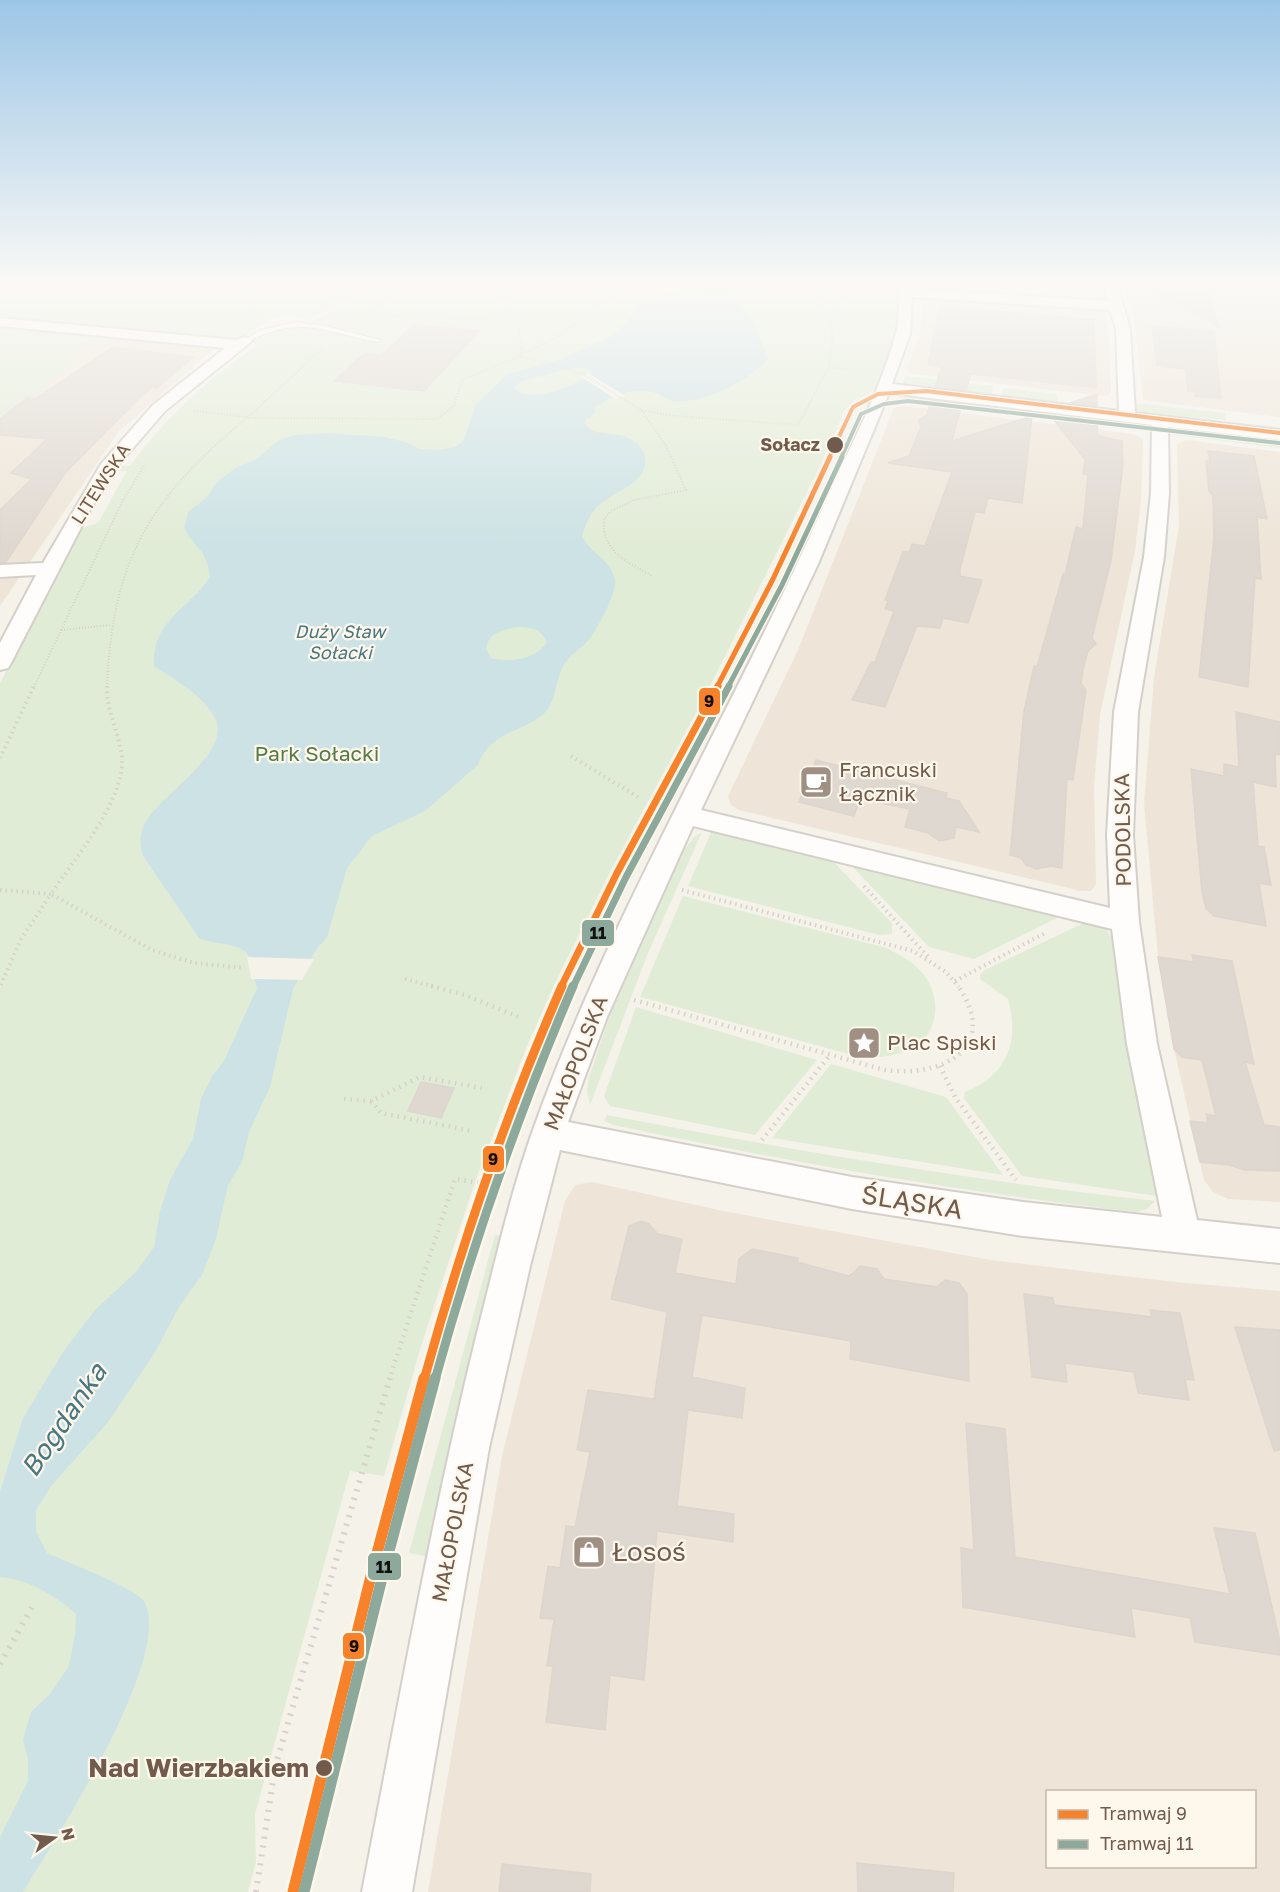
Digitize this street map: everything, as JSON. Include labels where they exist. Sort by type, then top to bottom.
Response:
[{"type":"street","name":"LITEWSKA","points":[[0,663],[98,482],[136,431],[184,385],[204,370]]},
{"type":"street","name":"MAŁOPOLSKA","points":[[387,1892],[469,1448],[548,1133],[592,1017],[633,924],[808,564],[889,370]]},
{"type":"street","points":[[1125,370],[1127,417]]},
{"type":"street","points":[[883,388],[1280,435]]},
{"type":"street","name":"PODOLSKA","points":[[1160,421],[1160,493],[1154,557],[1125,712],[1120,782],[1120,836],[1125,922],[1142,1044],[1183,1236]]},
{"type":"street","points":[[0,572],[49,569]]},
{"type":"street","points":[[687,816],[1125,922]]},
{"type":"street","name":"ŚLĄSKA","points":[[548,1133],[852,1193],[1023,1219],[1280,1246]]},
{"type":"path","points":[[0,987],[21,939],[111,799],[121,771],[121,751],[108,705],[111,625],[116,594],[124,572],[154,512],[199,456],[298,370]]},
{"type":"path","points":[[196,403],[188,410],[246,417],[436,419],[454,406],[462,380],[485,370]]},
{"type":"path","points":[[572,370],[582,373],[641,410],[685,417],[798,425],[827,370]]},
{"type":"path","points":[[641,410],[666,446],[686,490],[626,502],[611,508],[604,515],[603,526],[610,548],[652,576]]},
{"type":"path","points":[[0,758],[122,502],[150,454]]},
{"type":"path","points":[[61,630],[111,625]]},
{"type":"path","points":[[571,756],[638,797]]},
{"type":"path","points":[[634,1000],[885,1070],[911,1073],[940,1066],[955,1059],[970,1043],[974,1021],[967,1000],[955,981],[934,963],[831,850]]},
{"type":"path","points":[[680,890],[895,944],[934,963]]},
{"type":"path","points":[[0,891],[51,894],[152,950],[194,963],[243,968]]},
{"type":"path","points":[[955,981],[1084,912]]},
{"type":"path","points":[[405,979],[465,995],[521,1018]]},
{"type":"path","points":[[762,1140],[830,1055]]},
{"type":"path","points":[[940,1066],[955,1097],[1016,1180]]},
{"type":"path","points":[[344,1099],[371,1101],[420,1077],[487,1089]]},
{"type":"path","points":[[371,1101],[381,1113],[472,1131]]},
{"type":"path","points":[[256,1892],[275,1767],[292,1702],[410,1311],[455,1179],[532,1192]]},
{"type":"path","points":[[0,1664],[35,1602]]},
{"type":"shaded area","points":[[0,370],[189,370],[119,431],[0,606]]},
{"type":"shaded area","points":[[907,370],[1110,370],[1111,394],[1103,396],[909,373]]},
{"type":"shaded area","points":[[1140,370],[1280,370],[1280,417],[1143,400]]},
{"type":"shaded area","points":[[903,406],[1133,434],[1143,439],[1141,499],[1135,551],[1100,715],[1094,786],[1096,884],[1091,891],[1081,891],[739,810],[731,805],[728,796],[798,650],[894,408]]},
{"type":"shaded area","points":[[1186,440],[1280,452],[1280,1202],[1228,1199],[1213,1192],[1204,1180],[1174,1049],[1158,957],[1144,803],[1154,678],[1179,525],[1177,444]]},
{"type":"shaded area","points":[[592,1182],[723,1211],[991,1260],[1175,1282],[1280,1291],[1280,1892],[428,1892],[502,1456],[565,1201],[575,1185]]},
{"type":"green space","points":[[0,370],[64,370],[0,419]]},
{"type":"green space","name":"Park Sołacki","points":[[882,370],[873,393],[856,399],[845,410],[816,474],[703,700],[611,870],[556,981],[527,1046],[475,1182],[421,1346],[384,1476],[350,1471],[255,1814],[256,1862],[248,1892],[0,1892],[0,683],[80,529],[98,523],[127,471],[113,471],[116,466],[130,466],[173,415],[223,371]]},
{"type":"green space","points":[[905,376],[993,386],[992,395],[902,384]]},
{"type":"green space","points":[[1003,388],[1057,394],[1057,403],[1002,396]]},
{"type":"green space","points":[[921,397],[923,400],[983,406],[981,413],[898,402],[900,398]]},
{"type":"green space","points":[[1134,403],[1225,413],[1226,420],[1142,413],[1135,409]]},
{"type":"green space","points":[[1168,429],[1280,442],[1280,448],[1168,434]]},
{"type":"green space","points":[[712,830],[830,858],[892,923],[892,934],[879,935],[688,886]]},
{"type":"green space","points":[[702,832],[648,953],[590,1105],[587,1091],[589,1077],[612,1010],[637,950],[685,849],[694,837]]},
{"type":"green space","points":[[848,862],[1063,915],[974,959],[929,947]]},
{"type":"green space","points":[[683,896],[887,948],[916,967],[930,985],[935,1006],[932,1027],[919,1044],[909,1050],[892,1055],[863,1058],[640,997]]},
{"type":"green space","points":[[1088,921],[1106,929],[1115,943],[1122,1009],[1157,1196],[1022,1176],[964,1098],[965,1092],[979,1085],[1000,1066],[1011,1043],[1012,1029],[1008,999],[980,979],[980,974]]},
{"type":"green space","points":[[636,1007],[817,1060],[755,1135],[610,1106],[604,1096]]},
{"type":"green space","points":[[831,1064],[946,1097],[1003,1175],[772,1138]]},
{"type":"green space","points":[[607,1115],[880,1163],[1017,1184],[1155,1201],[1147,1209],[1136,1212],[939,1185],[809,1164],[614,1125],[604,1121]]},
{"type":"green space","points":[[495,1235],[502,1236],[430,1557],[409,1553]]},
{"type":"water","name":"Duży Staw Sołacki","points":[[522,370],[563,370],[522,381],[515,386],[516,390],[524,394],[534,395],[555,391],[576,383],[592,373],[591,370],[756,370],[724,390],[698,399],[673,401],[649,391],[633,391],[616,396],[595,407],[595,413],[586,420],[585,425],[602,433],[632,440],[641,448],[645,458],[645,467],[641,475],[596,508],[582,536],[613,572],[615,585],[605,613],[589,639],[565,663],[550,705],[541,716],[497,740],[483,754],[478,765],[425,811],[372,836],[347,868],[327,937],[316,950],[293,989],[270,1087],[249,1132],[242,1162],[228,1185],[216,1239],[202,1275],[179,1307],[154,1354],[109,1421],[51,1486],[36,1510],[36,1531],[47,1553],[114,1582],[138,1596],[144,1601],[149,1627],[143,1662],[128,1704],[83,1792],[23,1892],[0,1892],[0,1837],[28,1781],[28,1759],[23,1740],[31,1712],[50,1694],[69,1666],[75,1635],[76,1614],[60,1601],[31,1585],[0,1577],[0,1492],[23,1418],[63,1352],[95,1310],[137,1271],[154,1247],[160,1211],[170,1180],[193,1139],[201,1099],[212,1076],[224,1061],[257,988],[248,955],[239,948],[199,938],[143,856],[141,848],[144,825],[152,813],[205,759],[214,744],[218,730],[214,716],[202,700],[154,666],[155,651],[165,627],[210,577],[203,555],[184,528],[188,512],[206,498],[219,480],[237,467],[255,460],[279,440],[295,435],[327,433],[384,437],[406,442],[420,449],[439,450],[456,447],[464,440],[476,404],[508,374]],"holes":[[[526,627],[541,634],[547,642],[542,648],[522,659],[491,658],[486,649],[487,643],[493,636],[500,631]]]},
{"type":"pier","points":[[588,373],[625,396],[616,399],[581,377]]},
{"type":"pier","points":[[247,957],[314,959],[302,980],[251,979]]},
{"type":"building","points":[[78,370],[178,370],[157,388],[153,387],[143,394],[66,472],[6,562],[0,563],[0,510],[32,479],[11,473],[47,439],[0,435],[0,419],[27,398],[35,399]]},
{"type":"building","points":[[346,370],[443,370],[424,391],[334,381]]},
{"type":"building","points":[[940,370],[1095,370],[1096,388],[971,374],[966,391],[935,387]]},
{"type":"building","points":[[1186,370],[1218,370],[1221,399],[1195,396],[1195,392],[1188,391]]},
{"type":"building","points":[[1097,394],[1097,406],[1070,403]]},
{"type":"building","points":[[931,400],[962,404],[952,441],[1032,416],[1022,503],[988,498],[984,513],[975,512],[960,569],[960,576],[982,580],[968,623],[943,618],[940,628],[917,626],[885,707],[852,700],[871,662],[875,662],[894,611],[885,609],[888,601],[885,600],[903,552],[910,551],[912,544],[925,546],[952,472],[888,463],[909,456],[921,427],[918,420],[927,415]]},
{"type":"building","points":[[1050,415],[1097,421],[1098,436],[1122,441],[1123,465],[1111,560],[1092,638],[1096,644],[1088,651],[1083,669],[1081,684],[1086,690],[1073,780],[1067,779],[1062,868],[1051,866],[1036,869],[1026,865],[1021,858],[1010,855],[1024,711],[1034,666],[1037,667],[1063,574],[1065,575],[1076,527],[1083,529],[1088,475],[1083,474],[1085,459]]},
{"type":"building","points":[[1208,451],[1254,456],[1267,519],[1257,517],[1261,579],[1255,578],[1248,687],[1199,677],[1214,539],[1213,496],[1209,491],[1206,461],[1210,460]]},
{"type":"building","points":[[1236,712],[1280,722],[1280,755],[1275,754],[1276,787],[1253,782],[1258,846],[1264,847],[1271,885],[1259,883],[1266,926],[1214,916],[1206,908],[1202,892],[1191,769],[1224,776],[1224,764],[1239,767]]},
{"type":"building","points":[[816,760],[947,793],[946,798],[959,801],[979,832],[956,827],[954,838],[939,841],[928,833],[905,827],[910,809],[860,799],[854,816],[799,802]]},
{"type":"building","points":[[1192,955],[1232,961],[1254,1064],[1245,1062],[1264,1125],[1280,1127],[1280,1171],[1245,1170],[1229,1165],[1200,1162],[1190,1121],[1208,1123],[1206,1114],[1216,1116],[1202,1060],[1182,1057],[1174,1049],[1158,957],[1194,962]]},
{"type":"building","points":[[421,1082],[454,1088],[441,1118],[408,1111]]},
{"type":"building","points":[[641,1221],[649,1224],[658,1234],[682,1239],[675,1273],[736,1284],[739,1259],[752,1249],[798,1258],[797,1262],[849,1276],[861,1266],[877,1269],[884,1279],[937,1287],[945,1280],[959,1283],[967,1294],[969,1381],[850,1359],[851,1341],[702,1315],[692,1377],[745,1388],[742,1418],[688,1410],[677,1506],[734,1514],[733,1542],[657,1531],[644,1680],[610,1675],[605,1730],[546,1722],[553,1666],[547,1666],[554,1619],[540,1618],[548,1566],[560,1568],[566,1526],[575,1527],[590,1452],[577,1450],[588,1390],[654,1399],[667,1312],[611,1299],[629,1226]]},
{"type":"building","points":[[1024,1294],[1053,1298],[1054,1305],[1152,1317],[1150,1310],[1180,1313],[1194,1380],[1185,1379],[1189,1400],[1138,1393],[1134,1372],[1065,1363],[1067,1382],[1032,1377]]},
{"type":"building","points":[[1235,1327],[1280,1330],[1280,1450],[1274,1451]]},
{"type":"building","points":[[966,1423],[1005,1429],[1015,1557],[1230,1594],[1214,1528],[1255,1533],[1280,1642],[1280,1655],[1195,1642],[1190,1618],[1131,1608],[1135,1637],[963,1607],[961,1548],[974,1550]]},
{"type":"building","points":[[857,1863],[954,1873],[953,1892],[858,1892]]},
{"type":"building","points":[[502,1864],[591,1874],[590,1892],[499,1892]]},
{"type":"tram line","name":"9","points":[[293,1892],[401,1460],[463,1247],[499,1142],[563,982],[617,873],[761,603],[853,407],[878,394],[926,391],[1280,433]]},
{"type":"tram line","name":"11","points":[[304,1892],[384,1570],[441,1356],[509,1145],[549,1042],[599,931],[770,609],[861,414],[884,404],[900,401],[925,401],[1279,443]]},
{"type":"place","name":"Sołacz","points":[[835,445]]},
{"type":"place","name":"Francuski Łącznik","points":[[816,782]]},
{"type":"place","name":"Plac Spiski","points":[[864,1043]]},
{"type":"place","name":"Łosoś","points":[[589,1552]]},
{"type":"place","name":"Nad Wierzbakiem","points":[[324,1768]]},
{"type":"water label","name":"Bogdanka","points":[[64,1420]]}]
